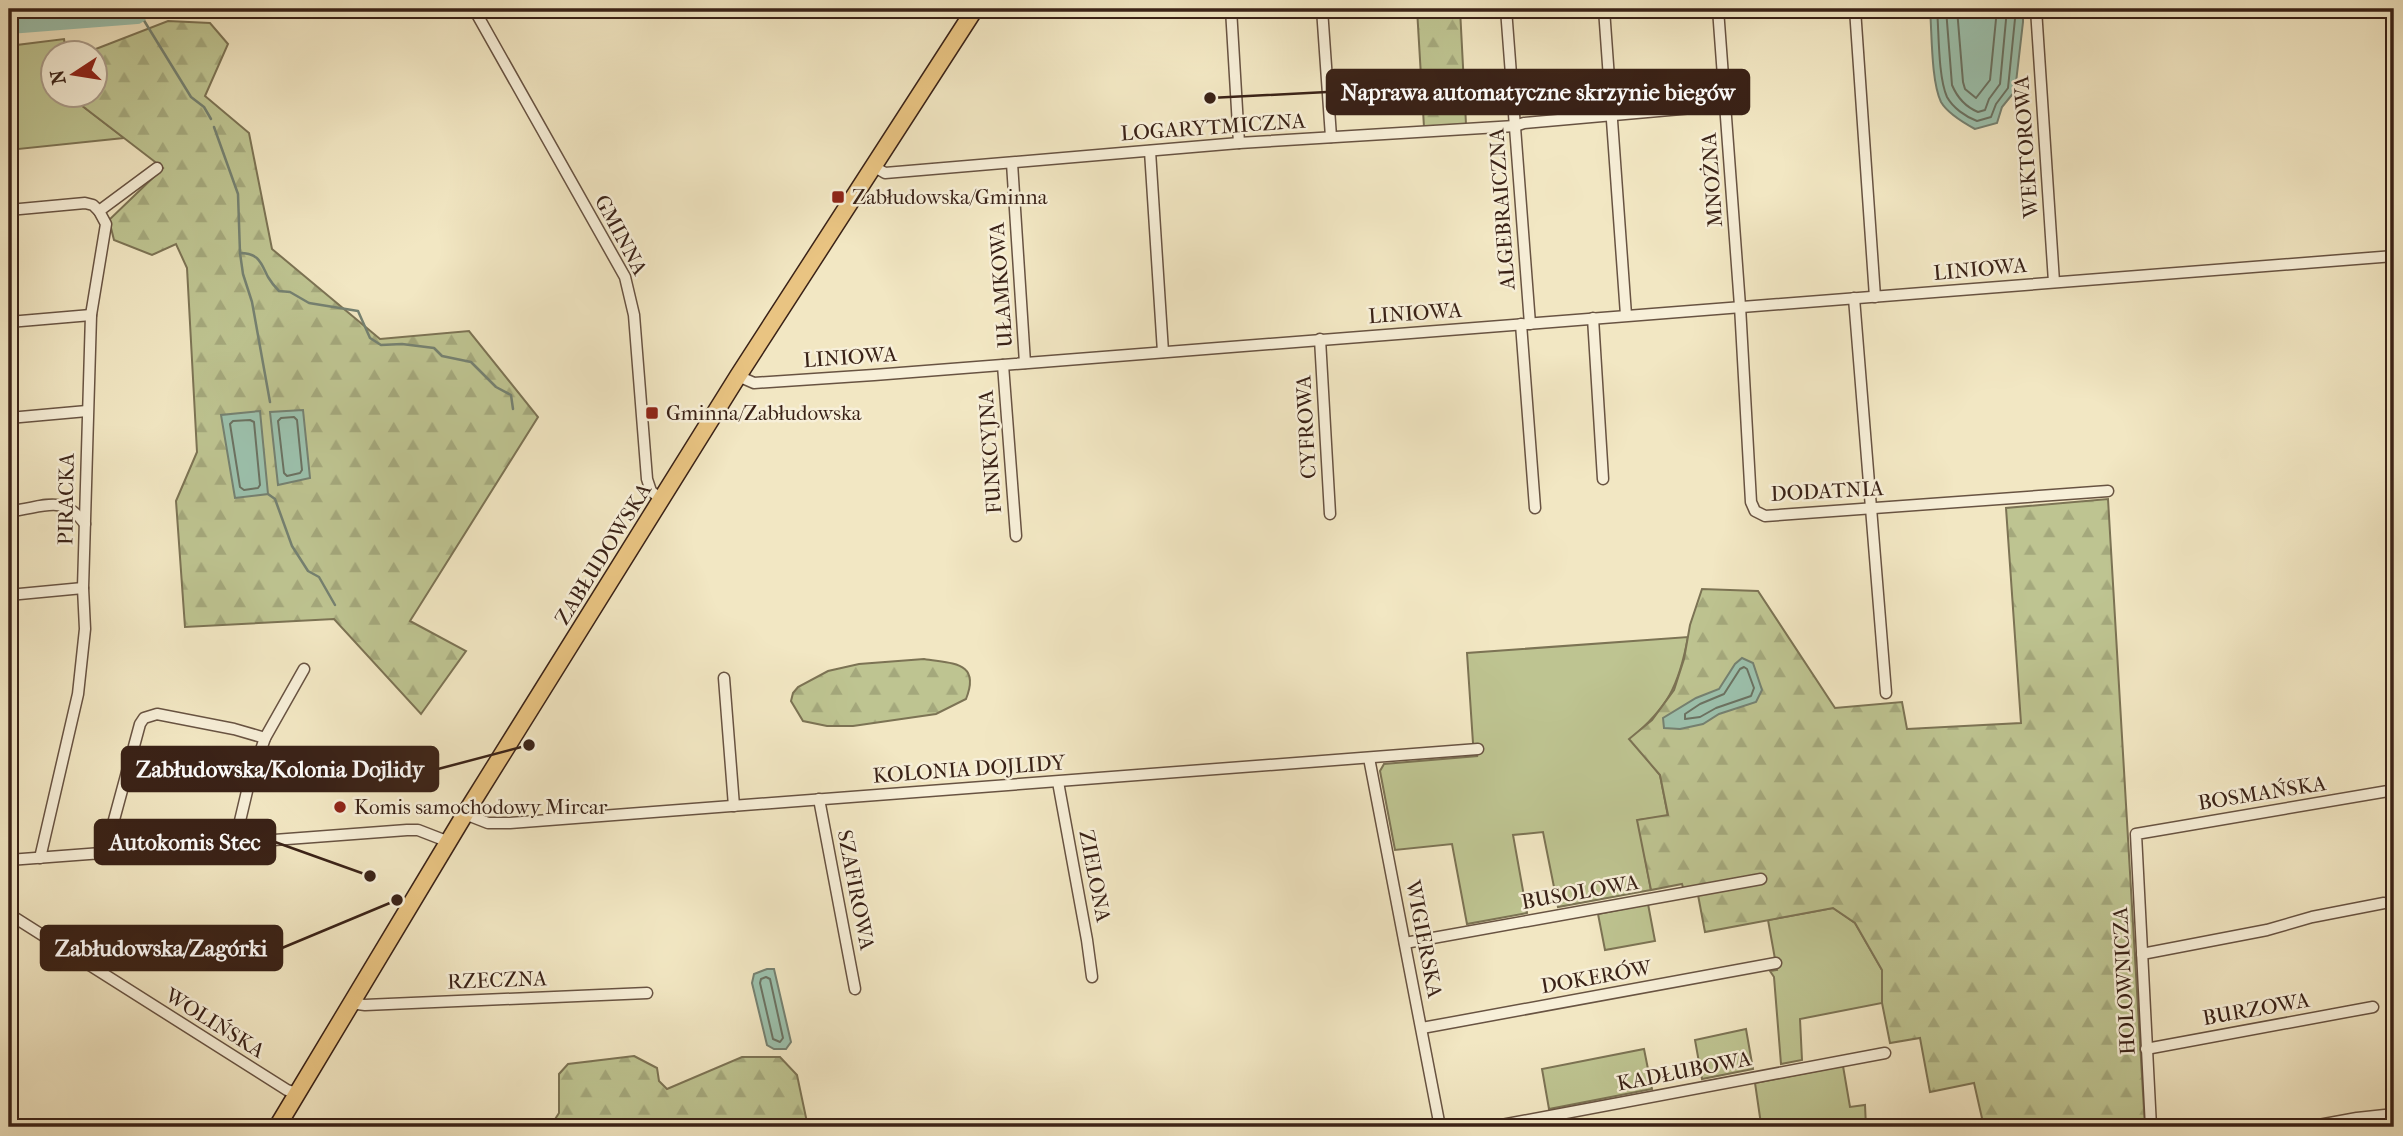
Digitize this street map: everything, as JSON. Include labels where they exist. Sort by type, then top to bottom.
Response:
[{"type":"highway","name":"ZABŁUDOWSKA","points":[[277,1127],[465,814],[738,376],[975,9]]},
{"type":"street","name":"GMINNA","points":[[474,9],[625,277],[634,315],[647,479],[651,491],[662,500]]},
{"type":"street","points":[[1231,9],[1239,143]]},
{"type":"street","points":[[1322,9],[1331,137]]},
{"type":"street","name":"ALGEBRAICZNA","points":[[1506,9],[1515,126],[1535,508]]},
{"type":"street","points":[[1604,9],[1626,315]]},
{"type":"street","name":"MNOŻNA","points":[[1718,9],[1740,306]]},
{"type":"street","points":[[1855,9],[1875,297]]},
{"type":"street","name":"WEKTOROWA","points":[[2036,9],[2054,282]]},
{"type":"street","name":"LOGARYTMICZNA","points":[[873,166],[885,173],[1239,143],[1515,126],[1726,105]]},
{"type":"street","points":[[1150,151],[1163,352]]},
{"type":"street","name":"UŁAMKOWA","points":[[1012,163],[1025,363]]},
{"type":"street","points":[[9,210],[85,203],[93,205],[99,211],[157,169]]},
{"type":"street","name":"PIRACKA","points":[[40,858],[78,694],[85,629],[83,588],[91,315],[101,243],[105,232],[103,216],[99,211]]},
{"type":"street","name":"LINIOWA","points":[[738,376],[754,383],[1003,365],[2394,256]]},
{"type":"street","points":[[1854,298],[1886,693]]},
{"type":"street","name":"DODATNIA","points":[[1740,306],[1751,492],[1755,511],[1765,516],[2108,491]]},
{"type":"street","points":[[9,322],[91,315]]},
{"type":"street","points":[[1593,318],[1603,479]]},
{"type":"street","name":"CYFROWA","points":[[1320,339],[1330,514]]},
{"type":"street","name":"FUNKCYJNA","points":[[1003,365],[1016,536]]},
{"type":"street","points":[[9,418],[87,411]]},
{"type":"street","points":[[9,511],[61,505],[76,512],[85,524]]},
{"type":"street","points":[[9,595],[83,588]]},
{"type":"street","points":[[235,842],[248,787],[265,738],[304,669]]},
{"type":"street","points":[[724,678],[734,806]]},
{"type":"street","points":[[105,853],[140,724],[144,718],[157,714],[265,738]]},
{"type":"street","name":"KOLONIA DOJLIDY","points":[[465,814],[488,823],[510,823],[1478,749]]},
{"type":"street","name":"WIGIERSKA","points":[[1369,758],[1440,1127]]},
{"type":"street","name":"ZIELONA","points":[[1058,782],[1092,977]]},
{"type":"street","name":"BOSMAŃSKA","points":[[2136,834],[2394,790]]},
{"type":"street","name":"SZAFIROWA","points":[[819,799],[855,989]]},
{"type":"street","points":[[9,860],[407,830],[418,830],[449,842]]},
{"type":"street","name":"HOLOWNICZA","points":[[2136,834],[2151,1127]]},
{"type":"street","name":"BUSOLOWA","points":[[1405,943],[1761,879]]},
{"type":"street","points":[[2142,954],[2267,930],[2384,903]]},
{"type":"street","name":"WOLIŃSKA","points":[[9,914],[276,1084],[296,1093]]},
{"type":"street","name":"DOKERÓW","points":[[1422,1028],[1776,963]]},
{"type":"street","name":"RZECZNA","points":[[350,1003],[365,1005],[647,993]]},
{"type":"street","name":"BURZOWA","points":[[2147,1049],[2374,1007]]},
{"type":"street","name":"KADŁUBOWA","points":[[1491,1127],[1885,1053]]},
{"type":"street","points":[[2308,1127],[2394,1114]]},
{"type":"green space","points":[[1417,9],[1460,9],[1466,124],[1424,127]]},
{"type":"green space","points":[[168,21],[210,23],[228,44],[205,96],[249,133],[272,249],[380,339],[469,331],[538,417],[410,621],[466,651],[421,714],[334,619],[185,627],[176,501],[197,452],[187,268],[176,244],[152,255],[114,240],[109,220],[163,168],[85,108],[108,108],[108,44]]},
{"type":"green space","points":[[38,42],[38,108],[85,108],[124,138],[9,150],[9,46]]},
{"type":"green space","points":[[2108,499],[2145,1127],[1984,1127],[1974,1083],[1930,1092],[1920,1038],[1890,1043],[1882,1003],[1882,970],[1855,923],[1833,908],[1705,932],[1698,895],[1757,884],[1684,891],[1682,884],[1651,890],[1637,820],[1668,815],[1660,775],[1629,739],[1652,720],[1674,690],[1702,589],[1758,591],[1835,708],[1902,702],[1907,729],[2021,723],[2006,508]]},
{"type":"green space","points":[[1688,637],[1676,682],[1670,694],[1663,706],[1630,739],[1660,775],[1668,816],[1638,820],[1651,890],[1558,907],[1543,832],[1513,835],[1527,913],[1467,924],[1452,844],[1395,850],[1380,771],[1384,764],[1477,756],[1473,743],[1467,653]]},
{"type":"green space","points":[[924,659],[954,664],[967,671],[970,687],[966,699],[936,714],[853,726],[827,726],[803,721],[791,701],[798,687],[828,671],[859,664]]},
{"type":"green space","points":[[1648,904],[1655,941],[1605,950],[1598,914]]},
{"type":"green space","points":[[1833,908],[1855,923],[1882,970],[1882,1003],[1800,1019],[1802,1060],[1781,1064],[1774,977],[1770,971],[1777,970],[1768,920]]},
{"type":"green space","points":[[1746,1029],[1753,1069],[1702,1079],[1695,1040]]},
{"type":"green space","points":[[1644,1049],[1652,1089],[1549,1109],[1542,1069]]},
{"type":"green space","points":[[634,1056],[657,1068],[659,1081],[667,1089],[742,1057],[780,1057],[797,1075],[808,1127],[550,1127],[559,1113],[559,1074],[568,1064]]},
{"type":"green space","points":[[1843,1066],[1850,1107],[1865,1105],[1866,1127],[1747,1127],[1761,1124],[1755,1083]]},
{"type":"water","points":[[1930,9],[2023,9],[2015,91],[2002,107],[1997,123],[1975,129],[1952,114],[1941,102],[1934,70]]},
{"type":"water","points":[[303,410],[310,478],[278,485],[270,412]]},
{"type":"water","points":[[260,411],[268,494],[235,498],[221,415]]},
{"type":"water","points":[[1742,658],[1753,663],[1762,690],[1756,702],[1719,714],[1703,724],[1680,729],[1664,728],[1663,718],[1696,698],[1719,689]]},
{"type":"water","points":[[774,969],[791,1042],[786,1049],[774,1049],[767,1045],[752,983],[754,974]]},
{"type":"waterway","points":[[9,26],[137,16],[141,9]]},
{"type":"waterway","points":[[140,14],[191,97],[204,107],[211,119]]},
{"type":"waterway","points":[[214,127],[238,194],[243,274],[252,302],[270,402]]},
{"type":"waterway","points":[[240,253],[255,257],[279,291],[290,292],[309,303],[358,311],[370,338],[381,345],[402,344],[434,348],[442,356],[471,362],[496,387],[511,395],[513,409]]},
{"type":"waterway","points":[[268,494],[275,499],[292,546],[308,571],[319,577],[335,605]]},
{"type":"place","name":"Naprawa automatyczne skrzynie biegów","points":[[1210,98]]},
{"type":"place","name":"Zabłudowska/Gminna","points":[[838,197]]},
{"type":"place","name":"Gminna/Zabłudowska","points":[[652,413]]},
{"type":"place","name":"Zabłudowska/Kolonia Dojlidy","points":[[529,745]]},
{"type":"place","name":"Komis samochodowy Mircar","points":[[340,807]]},
{"type":"place","name":"Autokomis Stec","points":[[370,876]]},
{"type":"place","name":"Zabłudowska/Zagórki","points":[[397,900]]}]
